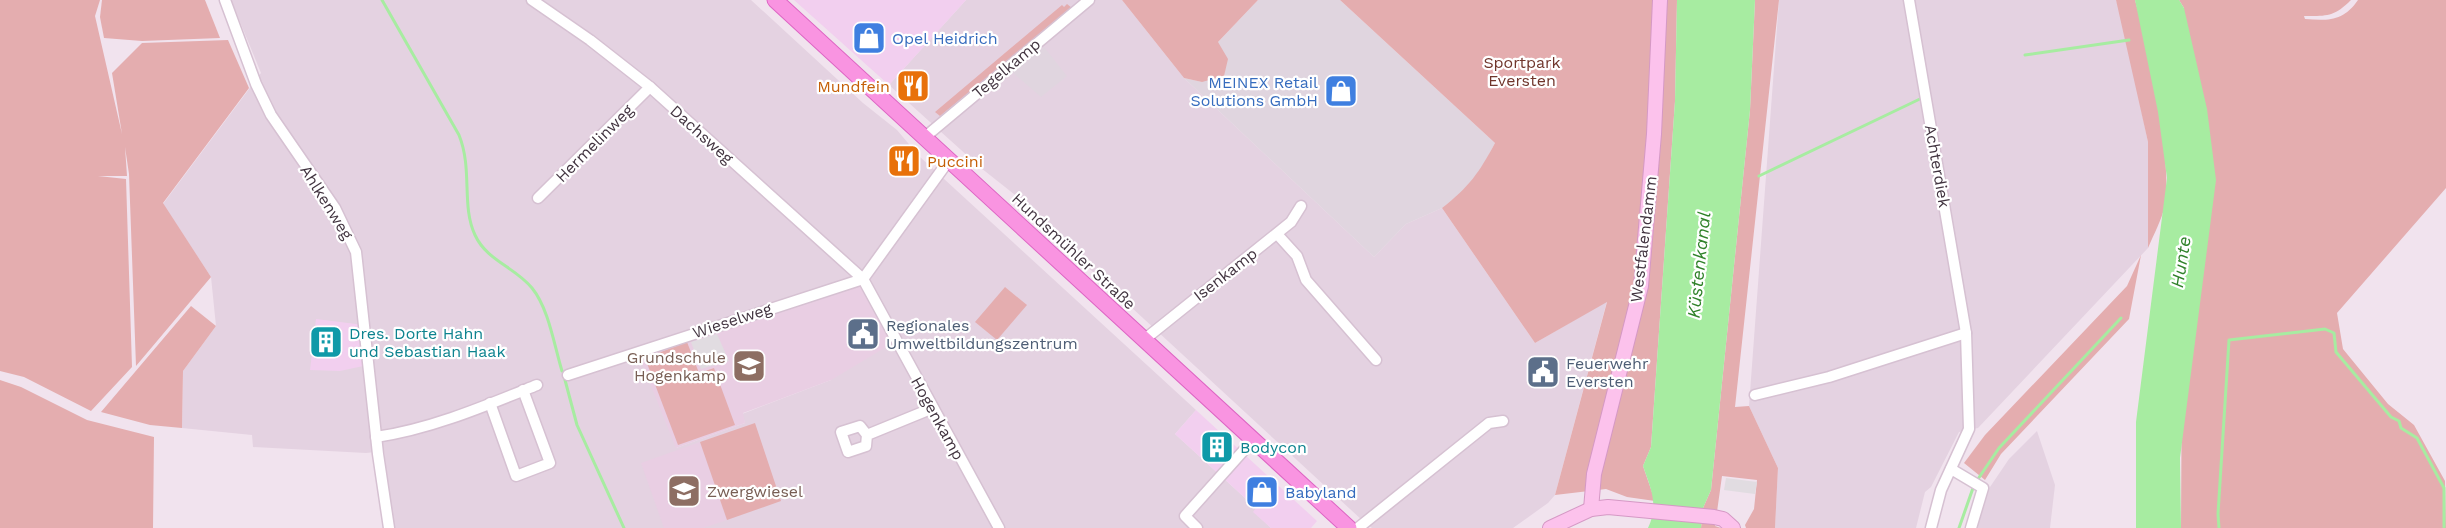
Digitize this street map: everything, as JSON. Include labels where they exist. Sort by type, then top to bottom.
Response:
[{"type":"main road","name":"Hundsmühler Straße","points":[[775,0],[1349,528]]},
{"type":"street","name":"Ahlkenweg","points":[[225,0],[256,84],[271,115],[336,210],[356,252],[376,437],[389,528]]},
{"type":"street","name":"Dachsweg","points":[[532,0],[590,40],[650,87],[863,279]]},
{"type":"street","name":"Tegelkamp","points":[[925,138],[1089,0]]},
{"type":"street","name":"Westfalendamm","points":[[1591,509],[1594,474],[1641,286],[1654,134],[1660,0]]},
{"type":"street","name":"Achterdiek","points":[[1909,0],[1966,333],[1969,429],[1941,490],[1931,528]]},
{"type":"street","name":"Hermelinweg","points":[[538,198],[650,87]]},
{"type":"street","points":[[863,279],[949,160]]},
{"type":"street","name":"Isenkamp","points":[[1145,339],[1277,234],[1291,222],[1302,206]]},
{"type":"street","points":[[1277,234],[1297,256],[1306,280],[1376,360]]},
{"type":"street","name":"Wieselweg","points":[[568,375],[863,279]]},
{"type":"street","name":"Hogenkamp","points":[[863,279],[999,528]]},
{"type":"street","points":[[1755,395],[1829,377],[1966,333]]},
{"type":"street","points":[[376,437],[403,433],[537,385]]},
{"type":"street","points":[[490,403],[516,476],[550,463],[523,390]]},
{"type":"street","points":[[867,435],[933,408]]},
{"type":"street","points":[[1358,528],[1489,423],[1503,421]]},
{"type":"street","points":[[1197,528],[1185,516],[1253,440]]},
{"type":"street","points":[[1951,469],[1983,488],[1971,528]]},
{"type":"street","points":[[1550,528],[1591,509],[1642,509],[1714,517],[1723,519],[1733,528]]},
{"type":"shaded area","points":[[231,0],[751,0],[863,103],[897,130],[919,156],[1196,410],[1175,434],[1256,508],[1254,512],[1271,528],[394,528],[384,451],[366,453],[253,447],[252,435],[182,428],[183,371],[216,326],[211,277],[163,204],[261,73]],"holes":[[[863,279],[831,380],[742,414],[745,423],[676,448]]]},
{"type":"shaded area","points":[[794,0],[966,0],[889,85]]},
{"type":"shaded area","points":[[966,0],[1122,0],[1184,78],[1374,257],[1406,224],[1442,208],[1535,343],[1607,301],[1555,495],[1548,503],[1513,528],[1372,528],[1363,521],[1080,260],[1029,206],[981,168],[889,85]]},
{"type":"shaded area","points":[[1258,0],[1340,0],[1495,143],[1477,177],[1465,190],[1442,208],[1406,224],[1374,257],[1184,78],[1202,82],[1218,42]]},
{"type":"shaded area","points":[[1779,0],[2116,0],[2121,14],[2148,142],[2148,248],[1978,428],[1959,432],[1931,487],[1925,492],[1916,528],[1775,528],[1778,468],[1749,406]]},
{"type":"shaded area","points":[[1044,47],[1067,76],[1041,97],[1012,72]]},
{"type":"shaded area","name":"Grundschule Hogenkamp","points":[[863,279],[896,341],[831,380],[743,413],[745,423],[676,448],[637,351]]},
{"type":"shaded area","points":[[316,319],[364,325],[368,365],[340,371],[310,370]]},
{"type":"shaded area","points":[[717,334],[729,361],[701,369],[691,342]]},
{"type":"shaded area","points":[[1196,410],[1317,521],[1311,528],[1271,528],[1253,512],[1256,508],[1175,434]]},
{"type":"shaded area","points":[[2037,431],[2055,485],[2050,528],[1975,528],[1983,500],[1990,487],[2009,459]]},
{"type":"shaded area","name":"Zwergwiesel","points":[[700,442],[727,520],[703,528],[664,528],[641,463]]},
{"type":"shaded area","points":[[1726,478],[1757,482],[1755,494],[1724,490]]},
{"type":"green space","points":[[0,0],[100,0],[95,16],[122,134],[112,73],[142,43],[228,40],[249,88],[163,203],[211,277],[136,366],[129,174],[125,147],[127,176],[98,176],[126,179],[132,367],[91,411],[24,377],[0,371]]},
{"type":"green space","points":[[102,0],[205,0],[220,38],[142,41],[104,38],[100,17]]},
{"type":"green space","points":[[1122,0],[1258,0],[1218,42],[1228,59],[1224,76],[1202,82],[1184,78]]},
{"type":"green space","name":"Sportpark Eversten","points":[[1340,0],[1677,0],[1675,101],[1651,447],[1643,466],[1655,501],[1627,497],[1606,489],[1555,495],[1607,302],[1535,343],[1442,208],[1473,179],[1495,143]]},
{"type":"green space","points":[[1755,0],[1779,0],[1735,407],[1749,406],[1778,468],[1775,528],[1746,528],[1745,525],[1754,509],[1757,480],[1722,476],[1715,526],[1721,528],[1701,528],[1703,508],[1711,490],[1750,110]]},
{"type":"green space","points":[[2116,0],[2135,0],[2158,103],[2166,160],[2165,205],[2148,248],[2148,142]]},
{"type":"green space","points":[[2179,0],[2351,0],[2335,13],[2304,16],[2305,19],[2321,20],[2341,16],[2358,0],[2446,0],[2446,188],[2337,313],[2343,349],[2388,404],[2414,425],[2445,481],[2446,528],[2181,528],[2184,8]]},
{"type":"green space","points":[[1067,4],[1072,8],[940,116],[935,112],[1062,5],[1064,7]]},
{"type":"green space","points":[[2141,255],[2129,319],[2001,454],[1985,480],[1964,463],[1985,435],[2127,286]]},
{"type":"green space","points":[[1005,287],[1027,305],[997,340],[975,322]]},
{"type":"green space","points":[[191,306],[216,326],[183,371],[182,428],[150,425],[101,412]]},
{"type":"green space","points":[[687,342],[699,373],[714,368],[735,425],[678,445],[645,358]]},
{"type":"green space","points":[[0,380],[21,387],[87,420],[154,437],[153,528],[0,528]]},
{"type":"green space","points":[[755,423],[781,501],[727,520],[700,442]]},
{"type":"water","name":"Küstenkanal","points":[[1677,0],[1755,0],[1750,110],[1711,490],[1703,508],[1701,528],[1648,528],[1653,504],[1643,466],[1651,447],[1675,101]]},
{"type":"water","name":"Hunte","points":[[2135,0],[2179,0],[2184,8],[2207,109],[2216,180],[2180,458],[2181,528],[2136,528],[2136,422],[2167,178],[2158,112]]},
{"type":"waterway","points":[[382,0],[459,135],[465,161],[469,212],[475,235],[480,244],[494,258],[525,281],[538,297],[547,317],[562,371]]},
{"type":"waterway","points":[[2025,55],[2129,40]]},
{"type":"waterway","points":[[1759,176],[1922,98]]},
{"type":"waterway","points":[[1978,479],[1999,448],[2121,318]]},
{"type":"waterway","points":[[2219,528],[2229,340],[2325,329],[2334,333],[2336,352],[2391,417],[2399,421],[2401,428],[2417,438],[2444,488],[2444,527]]},
{"type":"waterway","points":[[565,380],[577,425],[624,528]]},
{"type":"waterway","points":[[1959,528],[1973,488]]},
{"type":"place","name":"Opel Heidrich","points":[[869,38]]},
{"type":"place","name":"Mundfein","points":[[913,86]]},
{"type":"place","name":"MEINEX Retail Solutions GmbH","points":[[1341,91]]},
{"type":"place","name":"Puccini","points":[[904,161]]},
{"type":"place","name":"Regionales Umweltbildungszentrum","points":[[863,334]]},
{"type":"place","name":"Dres. Dorte Hahn und Sebastian Haak","points":[[326,342]]},
{"type":"place","name":"Grundschule Hogenkamp","points":[[749,366]]},
{"type":"place","name":"Feuerwehr Eversten","points":[[1543,372]]},
{"type":"place","name":"Bodycon","points":[[1217,447]]},
{"type":"place","name":"Zwergwiesel","points":[[684,491]]},
{"type":"place","name":"Babyland","points":[[1262,492]]}]
